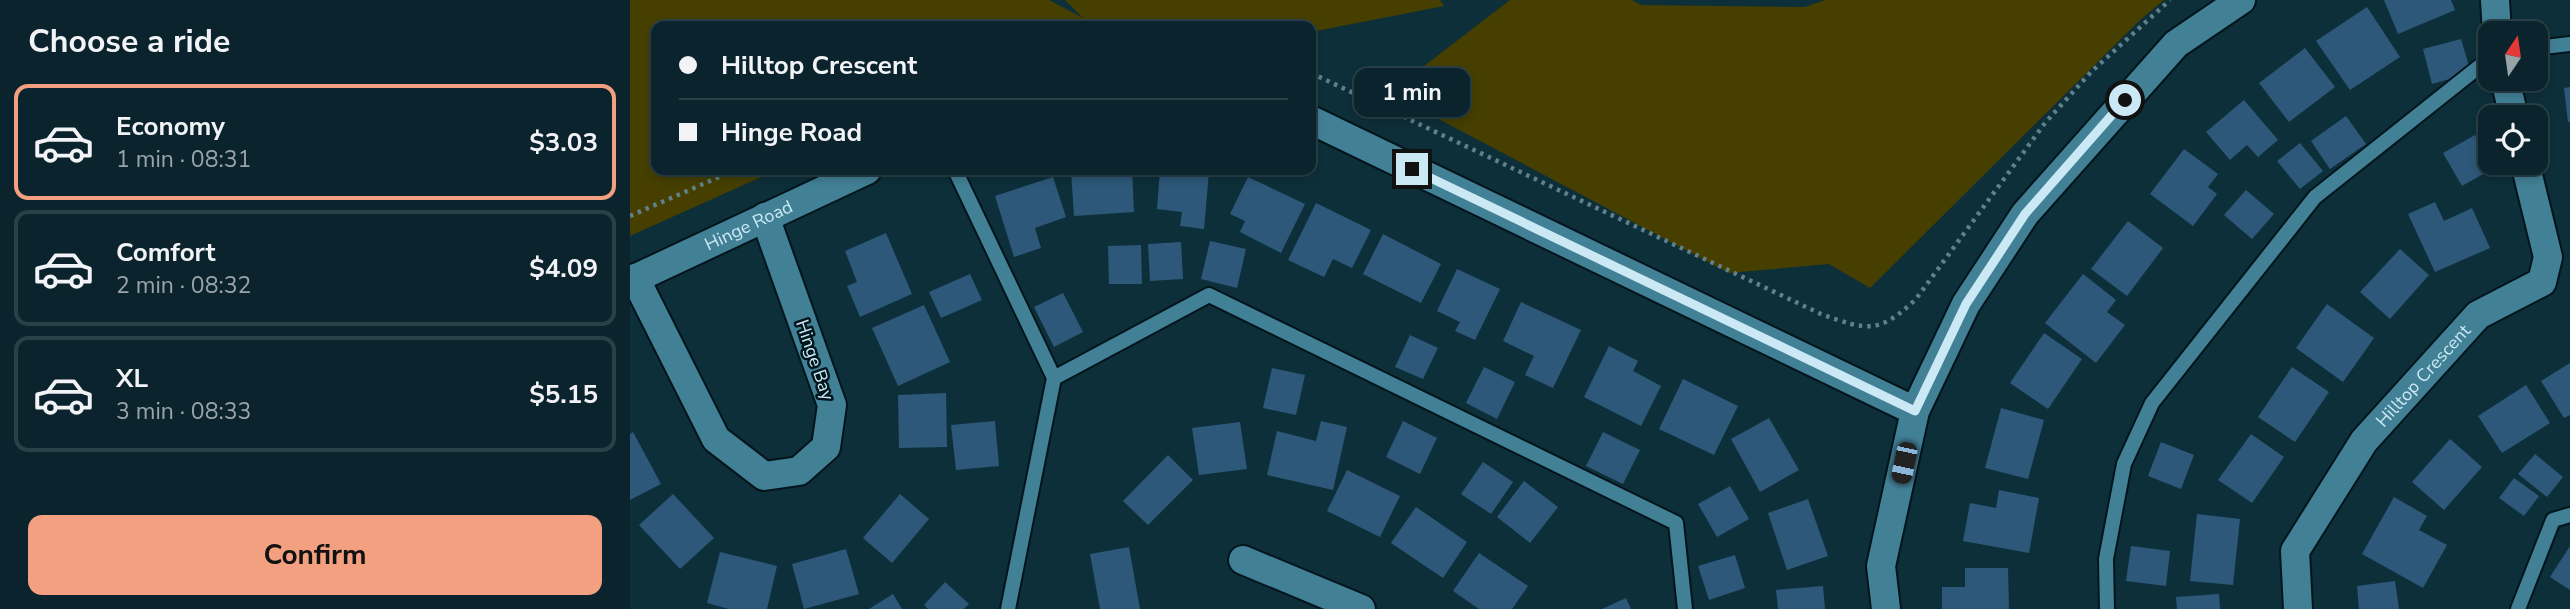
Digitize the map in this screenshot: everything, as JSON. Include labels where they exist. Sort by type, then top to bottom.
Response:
[{"type":"street","points":[[1886,609],[1881,566],[1915,411],[1966,304],[2025,214],[2176,44],[2241,0]]},
{"type":"street","points":[[2495,0],[2496,21]]},
{"type":"street","points":[[1316,123],[1915,411]]},
{"type":"street","name":"Hinge Road","points":[[632,280],[856,175]]},
{"type":"street","name":"Hilltop Crescent","points":[[2298,609],[2295,551],[2364,441],[2478,315],[2542,282],[2547,257],[2528,175]]},
{"type":"street","name":"Hinge Bay","points":[[632,280],[716,439],[764,476],[799,471],[826,447],[832,405],[765,217]]},
{"type":"street","points":[[1243,560],[1361,609]]},
{"type":"lane","points":[[2548,47],[2570,44]]},
{"type":"lane","points":[[2107,609],[2106,559],[2124,464],[2152,403],[2315,197],[2478,68]]},
{"type":"lane","points":[[958,175],[1054,378],[1008,609]]},
{"type":"lane","points":[[1054,378],[1209,295],[1676,523],[1685,609]]},
{"type":"lane","points":[[2518,609],[2553,520],[2570,515]]},
{"type":"path","points":[[1316,75],[1822,314],[1845,323],[1874,327],[1896,318],[1916,299],[2045,123],[2091,72],[2169,0]]},
{"type":"path","points":[[630,216],[724,175]]},
{"type":"shaded area","points":[[630,0],[1049,0],[1083,18],[1065,0],[1440,0],[1444,6],[1316,31],[1316,21],[651,21],[651,175],[766,175],[630,236]]},
{"type":"shaded area","points":[[1510,0],[1632,0],[1641,5],[1805,7],[1825,0],[2164,0],[2139,21],[1870,288],[1829,264],[1729,273],[1431,115],[1415,73]]},
{"type":"building","points":[[2384,0],[2451,0],[2455,10],[2398,34]]},
{"type":"building","points":[[2367,7],[2400,57],[2350,90],[2316,41]]},
{"type":"building","points":[[2461,39],[2471,73],[2432,84],[2423,49]]},
{"type":"building","points":[[2305,48],[2335,87],[2289,122],[2259,83]]},
{"type":"building","points":[[2570,87],[2570,122],[2568,122],[2564,88]]},
{"type":"building","points":[[2244,100],[2278,140],[2258,157],[2247,145],[2230,160],[2206,132]]},
{"type":"building","points":[[2346,116],[2366,144],[2330,169],[2311,141]]},
{"type":"building","points":[[2475,135],[2478,140],[2478,175],[2482,175],[2462,186],[2443,153]]},
{"type":"building","points":[[2300,143],[2323,171],[2300,189],[2277,161]]},
{"type":"building","points":[[2184,149],[2218,174],[2208,187],[2217,194],[2193,226],[2150,194]]},
{"type":"building","points":[[1071,175],[1132,175],[1134,212],[1074,216]]},
{"type":"building","points":[[1160,175],[1209,175],[1204,229],[1180,226],[1182,212],[1157,209]]},
{"type":"building","points":[[1053,177],[1066,217],[1035,228],[1041,248],[1014,257],[995,196]]},
{"type":"building","points":[[1248,177],[1305,204],[1281,253],[1240,232],[1245,221],[1230,214]]},
{"type":"building","points":[[2246,190],[2274,214],[2252,239],[2224,215]]},
{"type":"building","points":[[2435,202],[2444,221],[2472,208],[2490,248],[2435,272],[2408,214]]},
{"type":"building","points":[[1316,203],[1371,230],[1352,268],[1333,259],[1324,277],[1288,260]]},
{"type":"building","points":[[2128,221],[2163,248],[2127,296],[2091,269]]},
{"type":"building","points":[[886,233],[912,294],[860,317],[847,286],[857,282],[845,251]]},
{"type":"building","points":[[1383,234],[1441,264],[1421,303],[1363,274]]},
{"type":"building","points":[[1210,241],[1246,249],[1237,288],[1201,279]]},
{"type":"building","points":[[1181,242],[1183,279],[1150,281],[1148,244]]},
{"type":"building","points":[[1141,245],[1142,284],[1109,284],[1108,246]]},
{"type":"building","points":[[2400,249],[2429,275],[2390,319],[2360,292]]},
{"type":"building","points":[[1457,269],[1500,289],[1475,340],[1455,331],[1460,322],[1437,311]]},
{"type":"building","points":[[970,274],[982,300],[941,318],[929,292]]},
{"type":"building","points":[[2083,274],[2116,300],[2107,312],[2125,325],[2096,363],[2045,323]]},
{"type":"building","points":[[1063,293],[1083,332],[1054,347],[1034,307]]},
{"type":"building","points":[[1521,302],[1581,330],[1553,388],[1525,375],[1534,356],[1503,341]]},
{"type":"building","points":[[2327,304],[2374,338],[2343,382],[2296,348]]},
{"type":"building","points":[[924,305],[950,362],[898,386],[872,328]]},
{"type":"building","points":[[2044,333],[2082,359],[2048,409],[2010,383]]},
{"type":"building","points":[[1410,335],[1438,348],[1423,379],[1395,367]]},
{"type":"building","points":[[1609,346],[1638,361],[1633,371],[1661,386],[1641,426],[1584,397]]},
{"type":"building","points":[[2570,363],[2570,415],[2564,418],[2541,381]]},
{"type":"building","points":[[1484,367],[1515,382],[1497,419],[1466,403]]},
{"type":"building","points":[[2292,367],[2329,392],[2295,442],[2258,417]]},
{"type":"building","points":[[1272,368],[1305,375],[1296,415],[1263,408]]},
{"type":"building","points":[[1683,379],[1738,406],[1714,455],[1659,429]]},
{"type":"building","points":[[2526,385],[2550,423],[2502,453],[2478,416]]},
{"type":"building","points":[[946,393],[947,447],[899,448],[898,395]]},
{"type":"building","points":[[2001,408],[2044,420],[2028,479],[1985,468]]},
{"type":"building","points":[[1769,418],[1799,470],[1760,492],[1731,439]]},
{"type":"building","points":[[995,421],[999,466],[956,470],[951,425]]},
{"type":"building","points":[[1321,421],[1347,427],[1333,490],[1267,475],[1277,431],[1316,441]]},
{"type":"building","points":[[1403,421],[1437,438],[1420,474],[1386,457]]},
{"type":"building","points":[[1240,422],[1247,469],[1199,475],[1192,428]]},
{"type":"building","points":[[633,432],[661,484],[630,500],[630,434]]},
{"type":"building","points":[[1603,432],[1640,450],[1623,484],[1586,466]]},
{"type":"building","points":[[2251,434],[2284,457],[2252,503],[2218,480]]},
{"type":"building","points":[[2450,439],[2482,467],[2444,510],[2412,482]]},
{"type":"building","points":[[2161,442],[2194,455],[2181,489],[2148,476]]},
{"type":"building","points":[[2535,454],[2563,477],[2547,497],[2518,474]]},
{"type":"building","points":[[1168,455],[1193,480],[1148,525],[1123,501]]},
{"type":"building","points":[[1483,462],[1513,482],[1491,514],[1461,494]]},
{"type":"building","points":[[1347,470],[1400,496],[1380,537],[1327,511]]},
{"type":"building","points":[[2514,478],[2539,496],[2524,516],[2499,498]]},
{"type":"building","points":[[1524,481],[1558,507],[1530,543],[1497,517]]},
{"type":"building","points":[[1730,486],[1749,519],[1717,537],[1698,504]]},
{"type":"building","points":[[1999,490],[2039,498],[2029,553],[1963,541],[1970,503],[1996,508]]},
{"type":"building","points":[[673,494],[714,538],[680,569],[639,525]]},
{"type":"building","points":[[900,494],[929,519],[892,563],[863,538]]},
{"type":"building","points":[[2394,497],[2427,516],[2419,530],[2447,545],[2423,588],[2362,554]]},
{"type":"building","points":[[1808,499],[1828,556],[1787,570],[1768,513]]},
{"type":"building","points":[[1416,507],[1467,542],[1443,578],[1391,543]]},
{"type":"building","points":[[2197,514],[2240,519],[2233,585],[2190,581]]},
{"type":"building","points":[[2131,546],[2170,551],[2166,586],[2126,581]]},
{"type":"building","points":[[2570,546],[2570,590],[2550,577]]},
{"type":"building","points":[[1129,547],[1140,609],[1100,609],[1090,554]]},
{"type":"building","points":[[846,549],[859,594],[804,609],[792,564]]},
{"type":"building","points":[[720,552],[777,566],[767,609],[729,609],[707,603]]},
{"type":"building","points":[[1479,553],[1528,586],[1512,609],[1479,609],[1453,591]]},
{"type":"building","points":[[1735,555],[1745,588],[1709,600],[1698,566]]},
{"type":"building","points":[[1965,568],[2008,568],[2009,609],[1942,609],[1942,587],[1965,587]]},
{"type":"building","points":[[2395,581],[2399,609],[2359,609],[2357,586]]},
{"type":"building","points":[[945,582],[969,604],[964,609],[928,609],[924,605]]},
{"type":"building","points":[[1823,586],[1825,609],[1778,609],[1776,590]]},
{"type":"building","points":[[893,594],[902,609],[869,609]]},
{"type":"building","points":[[2219,594],[2220,609],[2177,609],[2176,597]]},
{"type":"building","points":[[1626,598],[1631,609],[1602,609]]},
{"type":"route","points":[[1412,169],[1915,411],[1966,304],[2025,214],[2125,100]]}]
